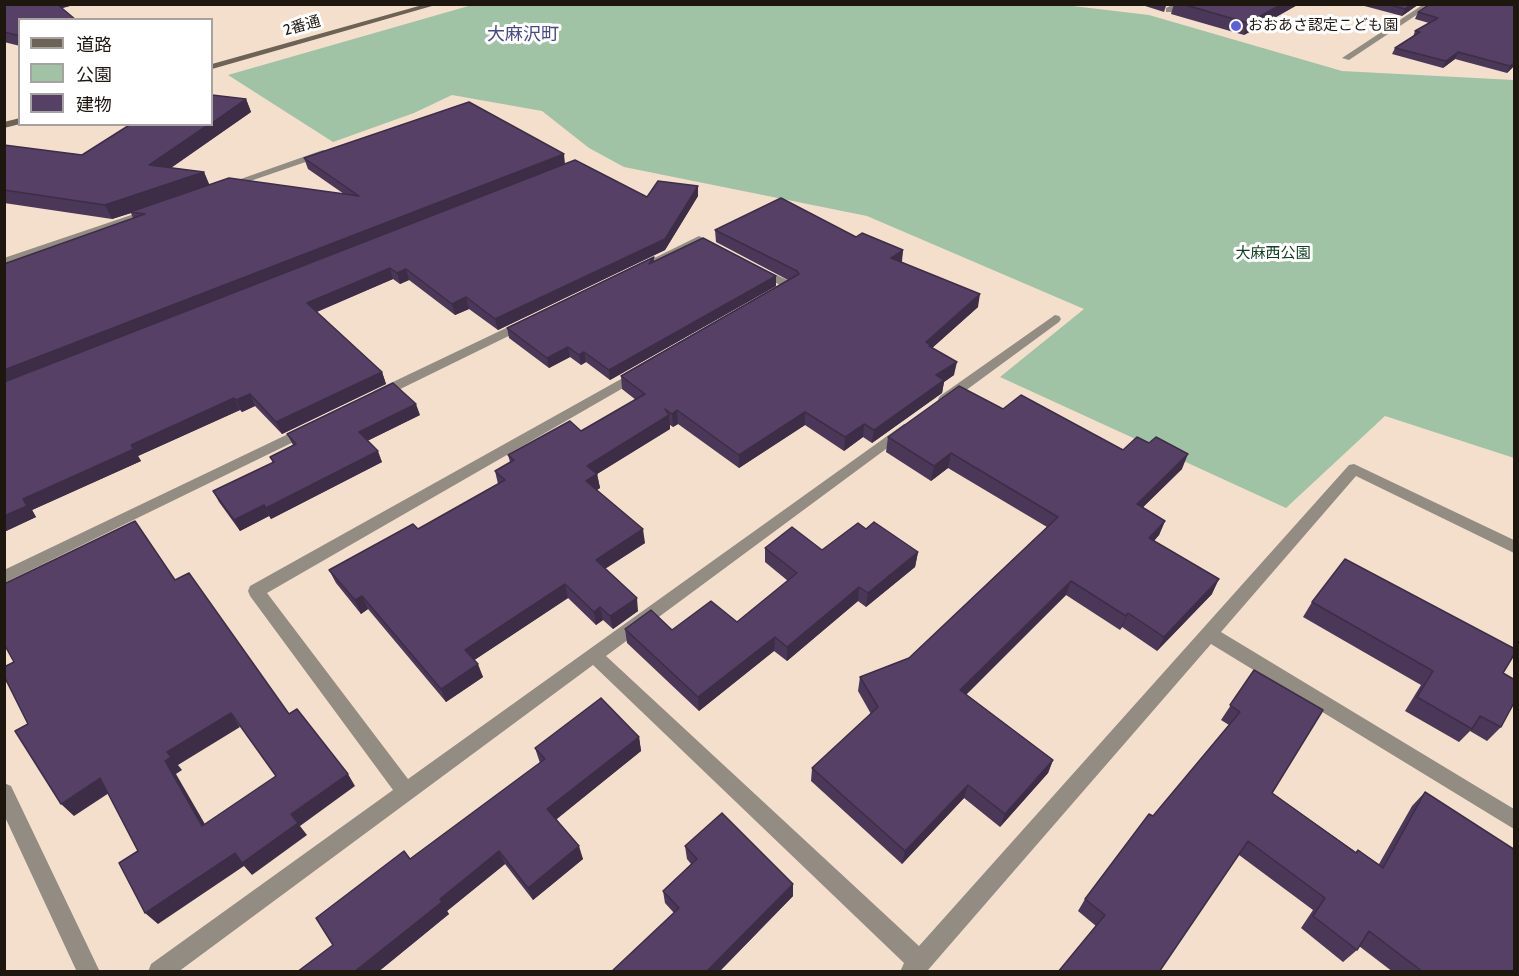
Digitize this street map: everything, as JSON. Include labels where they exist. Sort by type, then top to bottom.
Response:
[{"type":"street","name":"2番通","points":[[213,67],[436,4]]},
{"type":"street","points":[[1169,10],[1181,4]]},
{"type":"street","points":[[1346,58],[1430,4]]},
{"type":"street","points":[[215,190],[337,148]]},
{"type":"street","points":[[4,261],[160,209]]},
{"type":"street","points":[[624,275],[699,239],[729,255]]},
{"type":"street","points":[[750,265],[790,286],[770,298]]},
{"type":"street","points":[[368,400],[538,317]]},
{"type":"street","points":[[159,972],[1055,319]]},
{"type":"street","points":[[406,792],[256,591],[657,363]]},
{"type":"street","points":[[4,577],[325,421]]},
{"type":"street","points":[[594,655],[916,967],[1354,469],[1515,547]]},
{"type":"street","points":[[1209,634],[1515,820]]},
{"type":"street","points":[[4,792],[89,972]]},
{"type":"green space","name":"大麻西公園","points":[[1056,4],[1149,15],[1342,71],[1514,80],[1514,458],[1385,416],[1286,508],[1000,377],[1084,309],[867,216],[624,167],[589,148],[542,111],[452,95],[414,113],[333,142],[228,75],[472,5]]},
{"type":"building","points":[[4,4],[57,4],[74,18],[18,18],[18,36],[4,32]]},
{"type":"building","points":[[1182,4],[1282,4],[1248,23]]},
{"type":"building","points":[[1386,4],[1412,4],[1405,9]]},
{"type":"building","points":[[1430,4],[1515,4],[1515,63],[1510,66],[1458,52],[1446,61],[1395,48],[1420,32],[1415,31],[1438,18],[1418,12]]},
{"type":"building","points":[[213,95],[246,99],[213,122]]},
{"type":"building","points":[[469,102],[564,154],[4,370],[4,264],[145,214],[130,212],[229,178],[359,196],[304,158]]},
{"type":"building","points":[[128,126],[206,126],[149,165],[204,172],[105,205],[4,190],[4,145],[82,155]]},
{"type":"building","points":[[575,160],[647,197],[658,181],[698,186],[665,239],[495,319],[466,297],[452,304],[406,269],[397,273],[390,268],[307,303],[382,372],[276,422],[250,394],[236,400],[234,398],[131,445],[134,449],[23,499],[27,506],[4,516],[4,382]]},
{"type":"building","points":[[781,198],[856,237],[862,233],[903,250],[891,258],[980,294],[926,342],[957,362],[936,375],[944,380],[874,430],[864,424],[845,437],[805,412],[739,455],[677,410],[672,414],[665,409],[669,415],[587,466],[597,474],[586,481],[643,529],[596,560],[637,598],[610,616],[600,607],[594,612],[565,584],[465,650],[478,664],[441,689],[362,596],[355,600],[329,570],[413,524],[418,529],[505,480],[495,471],[514,460],[508,455],[570,421],[581,431],[645,394],[621,376],[799,274],[715,230]]},
{"type":"building","points":[[703,238],[776,276],[609,370],[584,352],[579,355],[568,347],[547,358],[507,328],[654,257],[649,264]]},
{"type":"building","points":[[393,383],[416,404],[359,432],[378,451],[266,508],[264,505],[234,520],[213,491],[274,462],[270,457],[296,444],[287,434]]},
{"type":"building","points":[[959,386],[1003,409],[1021,395],[1123,450],[1137,437],[1149,443],[1156,437],[1188,454],[1137,504],[1165,521],[1149,538],[1219,579],[1164,637],[1128,613],[1126,616],[1071,581],[960,690],[1053,760],[1005,814],[968,785],[905,851],[812,768],[878,707],[860,677],[909,658],[1058,517],[951,453],[934,466],[888,437]]},
{"type":"building","points":[[135,521],[175,580],[189,573],[289,714],[297,709],[348,774],[291,814],[298,823],[242,863],[235,853],[145,913],[119,863],[138,851],[100,778],[61,804],[15,731],[28,724],[4,676],[4,667],[14,662],[4,644],[4,584]],"holes":[[[231,713],[276,776],[202,826],[165,761],[171,757],[167,752]]]},
{"type":"building","points":[[874,522],[918,552],[868,593],[859,587],[787,647],[775,637],[698,697],[625,629],[651,610],[672,630],[711,601],[737,622],[797,573],[765,548],[792,527],[822,550],[858,523],[866,529]]},
{"type":"building","points":[[1345,559],[1515,649],[1503,673],[1515,680],[1515,701],[1501,727],[1480,716],[1472,729],[1417,697],[1433,671],[1312,602]]},
{"type":"building","points":[[1254,670],[1323,710],[1272,793],[1356,853],[1358,850],[1383,868],[1425,792],[1515,850],[1515,972],[1423,972],[1369,931],[1357,950],[1313,916],[1325,898],[1248,841],[1159,972],[1058,972],[1105,915],[1085,899],[1149,814],[1153,816],[1240,712],[1230,705]]},
{"type":"building","points":[[601,698],[639,737],[547,809],[579,846],[528,888],[499,851],[440,899],[442,902],[354,972],[297,972],[333,945],[316,918],[404,851],[410,859],[545,759],[535,748]]},
{"type":"building","points":[[722,813],[793,884],[706,972],[611,972],[679,908],[663,891],[697,859],[685,846]]},
{"type":"place","name":"おおあさ認定こども園","points":[[1236,26]]},
{"type":"district","name":"大麻沢町","points":[[523,35]]}]
